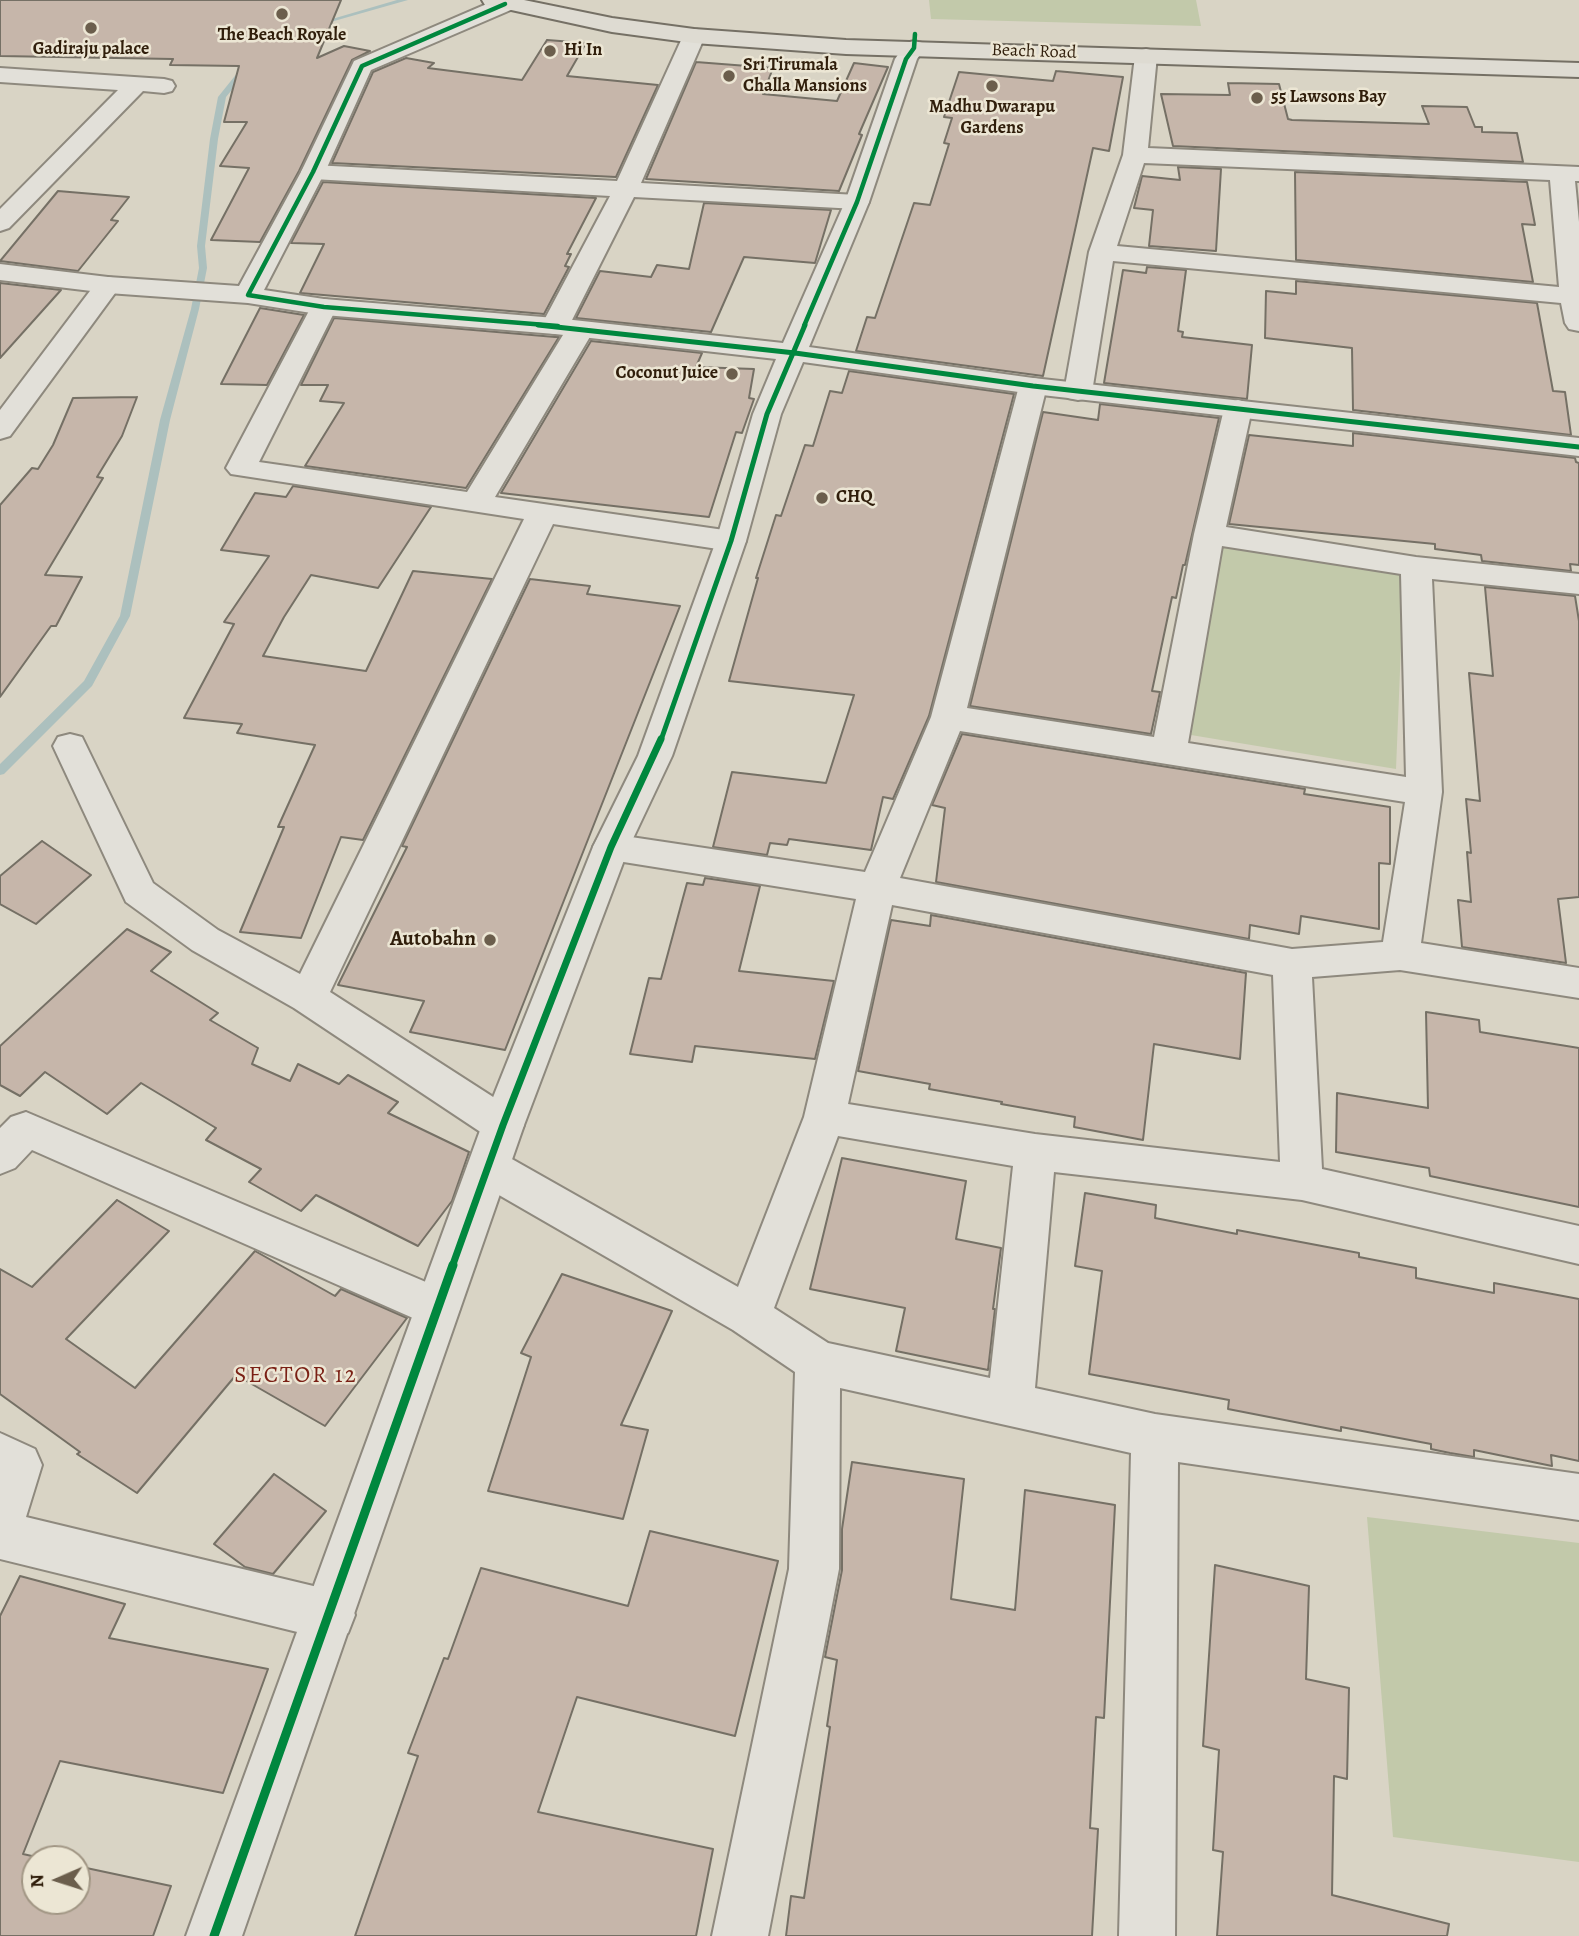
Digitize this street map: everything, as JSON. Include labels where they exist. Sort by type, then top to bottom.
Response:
[{"type":"main road","name":"Beach Road","points":[[549,0],[708,21],[915,41],[1146,56],[1579,70]]},
{"type":"main road","name":"Beach Road","points":[[499,2],[612,25],[694,36],[846,47],[915,41],[1579,53]]},
{"type":"street","points":[[247,295],[313,172],[362,66],[499,2]]},
{"type":"street","points":[[475,504],[568,328],[625,190],[694,36]]},
{"type":"street","points":[[214,1936],[503,1125],[611,847],[655,756],[731,541],[767,414],[858,202],[906,59],[915,41]]},
{"type":"street","points":[[1078,391],[1102,252],[1135,155],[1146,56]]},
{"type":"street","points":[[0,75],[164,86]]},
{"type":"street","points":[[0,223],[137,84]]},
{"type":"street","points":[[1135,155],[1571,173],[1573,296],[1579,323]]},
{"type":"street","points":[[313,172],[858,202]]},
{"type":"street","points":[[1102,252],[1573,296]]},
{"type":"street","points":[[0,272],[108,285],[247,295],[324,307],[568,328],[795,353],[1033,386],[1579,447]]},
{"type":"street","points":[[0,430],[108,285]]},
{"type":"street","points":[[324,307],[241,468],[731,541]]},
{"type":"street","points":[[749,1316],[825,1117],[877,888],[948,717],[1033,386]]},
{"type":"street","points":[[1170,752],[1209,534],[1238,409]]},
{"type":"street","points":[[308,998],[542,512]]},
{"type":"street","points":[[1209,534],[1416,567],[1579,584]]},
{"type":"street","points":[[1400,955],[1424,792],[1416,567]]},
{"type":"street","points":[[948,717],[1424,792]]},
{"type":"street","points":[[70,746],[139,892],[205,940],[308,998],[503,1125]]},
{"type":"street","points":[[611,847],[877,888],[1292,964],[1400,955],[1579,983]]},
{"type":"street","points":[[1292,964],[1302,1182]]},
{"type":"street","points":[[825,1117],[1035,1152],[1302,1182],[1579,1245]]},
{"type":"street","points":[[9,1132],[438,1308]]},
{"type":"street","points":[[1012,1404],[1035,1152]]},
{"type":"street","points":[[488,1167],[749,1316],[818,1362],[1155,1436],[1579,1497]]},
{"type":"street","points":[[740,1936],[814,1569],[818,1362]]},
{"type":"street","points":[[1147,1936],[1155,1436]]},
{"type":"street","points":[[0,1455],[18,1465],[0,1522]]},
{"type":"street","points":[[0,1535],[330,1615]]},
{"type":"green space","points":[[929,0],[1196,0],[1201,26],[931,19]]},
{"type":"green space","points":[[1219,546],[1404,573],[1396,769],[1191,735]]},
{"type":"green space","points":[[1367,1517],[1579,1543],[1579,1862],[1393,1837]]},
{"type":"building","points":[[0,0],[341,0],[317,58],[344,46],[370,51],[352,60],[299,171],[260,242],[211,240],[249,168],[220,166],[247,122],[224,122],[239,66],[170,65],[173,59],[0,56]]},
{"type":"building","points":[[547,40],[586,43],[567,76],[658,85],[616,177],[332,163],[373,72],[406,58],[434,63],[428,68],[522,80]]},
{"type":"building","points":[[696,62],[773,68],[763,94],[837,101],[854,63],[888,67],[859,134],[862,135],[839,191],[646,179]]},
{"type":"building","points":[[1056,71],[1123,77],[1109,151],[1093,148],[1043,376],[856,351],[867,317],[875,318],[914,203],[930,205],[949,144],[944,143],[952,118],[944,117],[959,72],[1053,81]]},
{"type":"building","points":[[1228,83],[1279,84],[1288,119],[1292,120],[1429,124],[1422,106],[1467,107],[1475,127],[1482,127],[1482,132],[1517,133],[1523,162],[1173,146],[1161,94],[1230,95]]},
{"type":"building","points":[[1178,167],[1221,169],[1216,251],[1149,246],[1153,210],[1134,208],[1142,176],[1180,180]]},
{"type":"building","points":[[1295,172],[1527,182],[1535,225],[1522,224],[1533,282],[1296,260]]},
{"type":"building","points":[[323,182],[596,198],[567,254],[571,254],[565,266],[569,267],[544,314],[300,293],[324,244],[291,243]]},
{"type":"building","points":[[58,191],[129,197],[111,220],[118,221],[78,271],[0,261]]},
{"type":"building","points":[[704,203],[831,210],[815,263],[744,257],[711,332],[576,318],[600,271],[651,277],[657,265],[689,269]]},
{"type":"building","points":[[1147,267],[1186,270],[1178,331],[1183,332],[1182,337],[1252,345],[1247,399],[1104,383],[1123,270],[1146,273]]},
{"type":"building","points":[[1296,281],[1537,303],[1553,391],[1565,392],[1571,435],[1353,410],[1352,348],[1265,338],[1266,291],[1296,294]]},
{"type":"building","points":[[0,283],[61,290],[0,358]]},
{"type":"building","points":[[260,308],[304,315],[267,385],[221,384]]},
{"type":"building","points":[[334,318],[559,337],[466,488],[305,466],[344,403],[320,401],[328,385],[301,385]]},
{"type":"building","points":[[591,341],[702,353],[696,367],[754,369],[749,398],[754,399],[742,433],[736,432],[709,517],[501,493]]},
{"type":"building","points":[[849,371],[1014,394],[929,716],[893,799],[883,797],[871,850],[789,839],[787,845],[770,843],[767,855],[713,847],[732,772],[826,783],[854,695],[729,681],[776,515],[781,516],[805,445],[813,446],[830,391],[842,393]]},
{"type":"building","points":[[137,397],[122,436],[97,477],[103,478],[45,575],[82,577],[56,626],[51,626],[0,697],[0,505],[32,468],[38,469],[53,445],[73,398]]},
{"type":"building","points":[[1100,404],[1219,418],[1185,565],[1176,598],[1172,597],[1152,691],[1160,692],[1151,734],[970,706],[1043,412],[1098,420]]},
{"type":"building","points":[[1353,433],[1575,458],[1579,463],[1579,565],[1570,564],[1571,571],[1482,561],[1481,555],[1435,549],[1435,544],[1229,524],[1249,435],[1353,446]]},
{"type":"building","points":[[293,486],[431,507],[378,588],[311,575],[263,656],[366,671],[413,571],[492,579],[363,840],[341,837],[301,938],[240,932],[284,827],[278,827],[315,745],[237,733],[242,724],[184,718],[234,624],[224,622],[269,556],[221,550],[255,493],[286,497]]},
{"type":"building","points":[[530,579],[590,586],[587,594],[680,606],[505,1050],[410,1032],[424,1001],[338,985],[407,847],[402,846]]},
{"type":"building","points":[[1485,587],[1575,596],[1579,621],[1579,897],[1558,899],[1566,963],[1462,947],[1458,900],[1471,902],[1467,852],[1471,853],[1466,799],[1480,801],[1469,673],[1493,676]]},
{"type":"building","points":[[962,734],[1305,789],[1304,794],[1390,807],[1390,864],[1379,863],[1379,929],[1301,916],[1299,934],[1250,925],[1249,939],[936,882],[945,808],[932,805]]},
{"type":"building","points":[[42,841],[91,875],[36,924],[0,904],[0,876]]},
{"type":"building","points":[[705,878],[760,886],[739,971],[834,981],[815,1059],[695,1046],[692,1062],[630,1054],[649,978],[661,979],[687,883],[703,885]]},
{"type":"building","points":[[931,915],[1246,973],[1240,1059],[1154,1044],[1143,1140],[1074,1127],[1075,1117],[929,1089],[930,1084],[858,1071],[891,920],[930,926]]},
{"type":"building","points":[[127,929],[171,952],[151,971],[218,1013],[210,1020],[258,1048],[252,1064],[290,1081],[298,1064],[339,1084],[348,1075],[398,1102],[388,1113],[469,1152],[452,1201],[418,1246],[316,1195],[301,1211],[249,1182],[261,1169],[206,1140],[216,1128],[141,1083],[107,1114],[45,1072],[20,1096],[0,1085],[0,1046]]},
{"type":"building","points":[[1426,1012],[1479,1020],[1480,1032],[1579,1048],[1579,1207],[1430,1176],[1429,1168],[1336,1152],[1337,1093],[1428,1108]]},
{"type":"building","points":[[842,1158],[966,1181],[956,1239],[1001,1248],[988,1370],[896,1351],[905,1308],[810,1289]]},
{"type":"building","points":[[1085,1193],[1156,1205],[1155,1218],[1359,1253],[1359,1257],[1416,1268],[1416,1278],[1494,1293],[1494,1283],[1579,1299],[1579,1461],[1551,1455],[1552,1466],[1474,1450],[1474,1457],[1450,1453],[1431,1449],[1431,1444],[1341,1427],[1341,1431],[1228,1409],[1229,1400],[1089,1374],[1102,1271],[1075,1266]]},
{"type":"building","points":[[117,1200],[169,1231],[66,1339],[135,1388],[255,1251],[335,1296],[341,1289],[407,1318],[325,1426],[236,1375],[137,1493],[77,1454],[80,1452],[0,1394],[0,1269],[32,1287]]},
{"type":"building","points":[[562,1274],[672,1311],[621,1425],[648,1430],[623,1519],[488,1491],[531,1357],[521,1353]]},
{"type":"building","points":[[852,1462],[964,1479],[951,1599],[1015,1610],[1025,1490],[1115,1505],[1104,1718],[1096,1717],[1090,1828],[1098,1829],[1092,1936],[786,1936],[791,1896],[804,1898],[830,1727],[827,1726],[837,1660],[825,1657],[842,1570],[842,1529]]},
{"type":"building","points":[[274,1474],[326,1511],[273,1574],[245,1567],[214,1544]]},
{"type":"building","points":[[650,1531],[778,1561],[735,1736],[577,1697],[538,1812],[713,1849],[696,1936],[355,1936],[418,1756],[408,1753],[444,1658],[448,1659],[481,1568],[628,1606]]},
{"type":"building","points":[[1215,1565],[1309,1586],[1306,1679],[1349,1688],[1347,1779],[1334,1776],[1332,1895],[1449,1924],[1447,1936],[1217,1936],[1223,1852],[1213,1850],[1219,1750],[1203,1746]]},
{"type":"building","points":[[20,1576],[125,1604],[109,1638],[268,1669],[223,1793],[60,1761],[27,1845],[21,1845],[21,1915],[91,1915],[91,1869],[171,1886],[153,1936],[0,1936],[0,1616]]},
{"type":"waterway","points":[[318,24],[405,0]]},
{"type":"waterway","points":[[0,771],[88,683],[125,616],[165,420],[195,309],[203,268],[201,246],[222,97],[245,69]]},
{"type":"cycle path","points":[[505,4],[362,66],[313,172],[248,295],[324,307],[555,326],[795,353],[1033,386],[1579,447]]},
{"type":"cycle path","points":[[214,1936],[503,1125],[611,847],[655,756],[731,541],[767,414],[857,202],[906,59],[914,48],[915,34]]},
{"type":"place","name":"The Beach Royale","points":[[282,14]]},
{"type":"place","name":"Gadiraju palace","points":[[91,28]]},
{"type":"place","name":"Hi In","points":[[550,51]]},
{"type":"place","name":"Sri Tirumala Challa Mansions","points":[[729,76]]},
{"type":"place","name":"Madhu Dwarapu Gardens","points":[[992,86]]},
{"type":"place","name":"55 Lawsons Bay","points":[[1257,98]]},
{"type":"place","name":"Coconut Juice","points":[[732,374]]},
{"type":"place","name":"CHQ","points":[[822,498]]},
{"type":"place","name":"Autobahn","points":[[490,940]]},
{"type":"district","name":"SECTOR 12","points":[[296,1376]]}]
